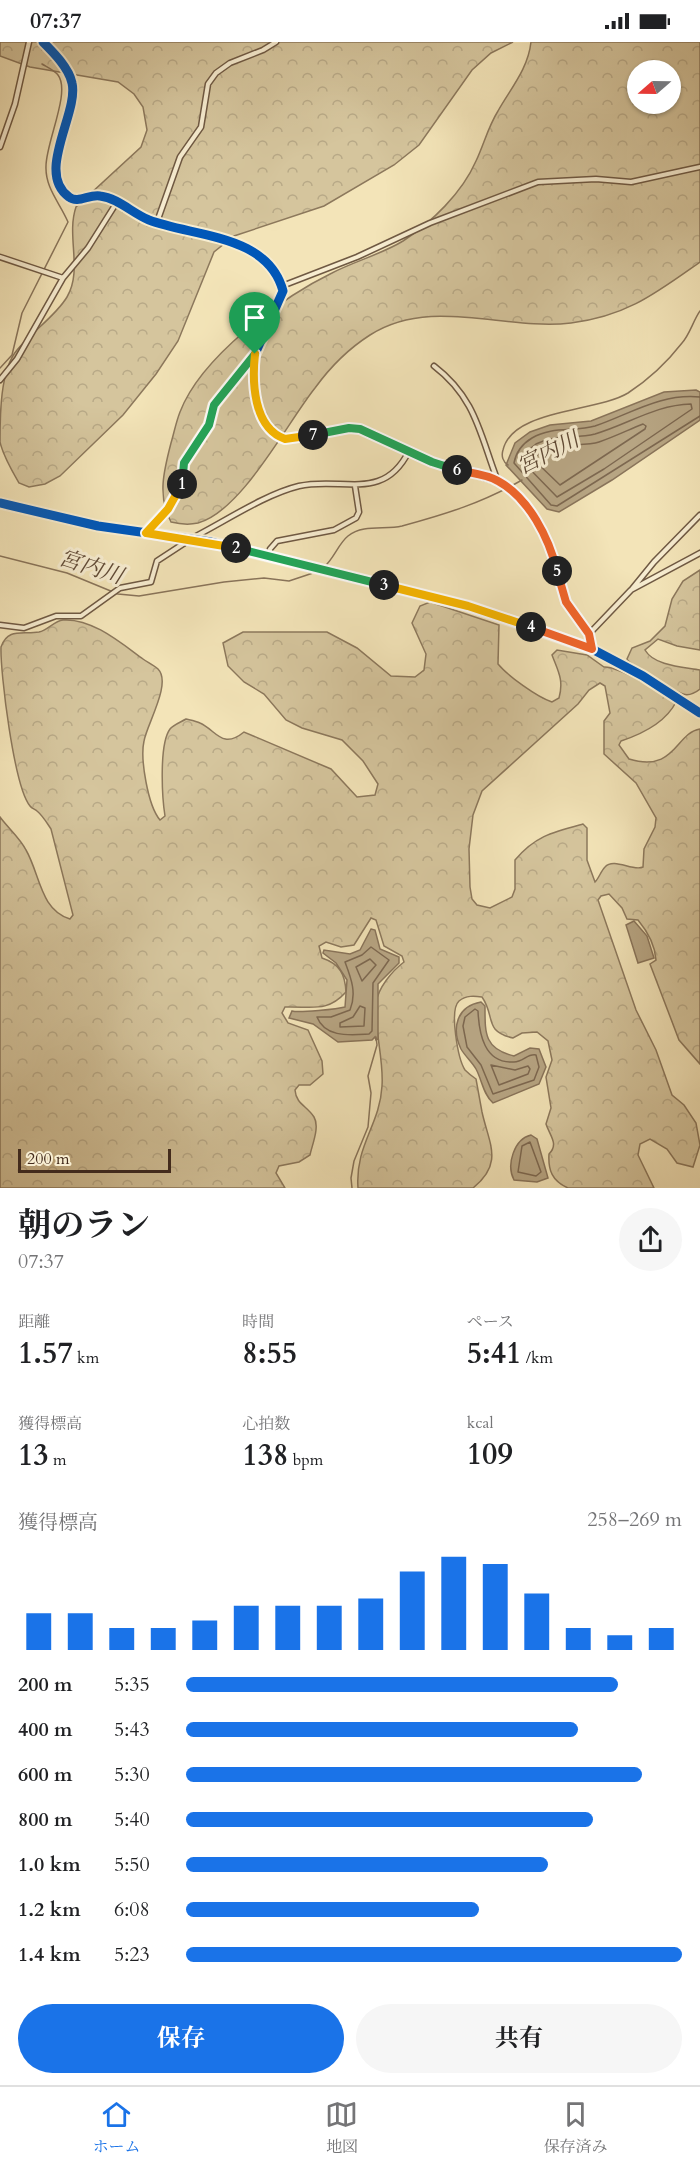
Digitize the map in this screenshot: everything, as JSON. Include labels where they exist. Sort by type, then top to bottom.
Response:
[{"type":"street","points":[[0,147],[15,104],[29,42]]},
{"type":"street","points":[[43,42],[72,82],[73,93],[57,156],[58,181],[63,191],[76,200],[101,196],[157,222],[230,240],[269,265],[277,274],[282,286],[283,291],[255,354],[214,405],[209,425],[184,463],[182,484],[168,509],[146,533]]},
{"type":"street","points":[[157,222],[180,157],[201,127],[208,84],[216,73],[230,63],[263,50],[276,42]]},
{"type":"street","points":[[282,286],[538,182],[596,179],[631,182],[700,168]]},
{"type":"street","points":[[0,380],[17,359],[63,278],[88,248],[117,202]]},
{"type":"street","points":[[0,257],[63,278]]},
{"type":"street","points":[[255,354],[254,387],[263,421],[279,437],[299,439],[336,429],[360,429],[452,469],[497,480],[523,504],[544,532],[552,551],[566,602],[589,634],[592,649]]},
{"type":"street","points":[[434,366],[473,412],[497,480]]},
{"type":"street","points":[[0,624],[24,628],[56,616],[81,616],[120,588],[152,582],[157,561],[196,536],[299,486],[318,484],[355,486],[391,476],[402,464],[409,451]]},
{"type":"street","points":[[270,556],[272,544],[277,541],[334,530],[356,518],[359,512],[355,486]]},
{"type":"street","points":[[0,503],[41,514],[211,542],[468,606],[592,649],[643,676],[700,713]]},
{"type":"street","points":[[589,634],[700,515]]},
{"type":"street","points":[[631,590],[700,553]]},
{"type":"green space","points":[[0,42],[513,42],[491,53],[472,70],[419,145],[394,165],[324,206],[234,236],[214,252],[178,341],[156,374],[123,415],[60,476],[45,484],[29,487],[19,483],[5,458],[0,442],[2,394],[7,369],[17,350],[56,311],[72,287],[74,276],[73,218],[76,207],[141,147],[147,130],[143,107],[134,94],[118,82],[30,67],[0,56]]},
{"type":"green space","points":[[531,42],[700,42],[700,262],[655,293],[625,309],[591,320],[546,324],[443,316],[418,318],[393,324],[370,335],[347,352],[327,372],[262,464],[231,502],[215,515],[198,523],[171,522],[163,493],[166,463],[180,412],[190,391],[205,371],[224,350],[267,313],[332,273],[395,246],[435,216],[470,173],[491,123],[526,61]]},
{"type":"green space","points":[[700,570],[700,650],[677,646],[658,639],[645,650],[662,663],[700,670],[700,689],[685,695],[653,678],[627,659],[632,648],[650,641],[665,626],[672,599],[683,581]]},
{"type":"green space","points":[[430,602],[499,625],[498,664],[523,686],[552,702],[559,698],[561,686],[560,676],[552,655],[557,650],[587,655],[604,667],[630,675],[676,702],[666,716],[653,726],[621,741],[619,745],[629,759],[645,762],[666,757],[685,737],[700,729],[700,1064],[679,1040],[650,964],[656,960],[653,943],[648,934],[638,920],[627,919],[622,908],[609,894],[601,896],[598,900],[636,1010],[656,1050],[672,1095],[684,1105],[696,1123],[700,1145],[693,1167],[677,1163],[667,1149],[650,1139],[640,1144],[638,1155],[654,1188],[568,1188],[558,1182],[549,1165],[549,1154],[554,1143],[546,1124],[551,1108],[546,1077],[552,1060],[548,1041],[537,1032],[522,1033],[513,1038],[497,1031],[482,997],[470,996],[459,1001],[456,1006],[455,1024],[457,1046],[462,1064],[465,1070],[476,1079],[492,1153],[483,1179],[473,1188],[358,1188],[360,1159],[377,1112],[382,1086],[376,1003],[386,980],[404,962],[402,956],[384,946],[376,920],[371,918],[354,945],[341,947],[326,942],[319,946],[322,958],[333,963],[340,970],[346,992],[339,999],[325,1006],[285,1007],[282,1013],[288,1023],[308,1030],[322,1061],[323,1074],[310,1085],[299,1085],[295,1090],[300,1102],[314,1117],[316,1131],[310,1155],[299,1162],[279,1166],[276,1173],[285,1188],[0,1188],[0,817],[17,837],[31,859],[42,890],[52,908],[70,919],[73,915],[51,829],[41,815],[30,806],[19,777],[9,728],[3,679],[1,647],[4,641],[12,634],[39,632],[60,621],[74,620],[106,633],[158,669],[162,675],[161,693],[144,741],[143,759],[149,794],[160,820],[165,816],[162,771],[164,746],[170,729],[186,719],[206,726],[225,739],[236,737],[244,732],[331,769],[357,797],[375,795],[378,784],[363,761],[342,740],[302,728],[286,720],[264,694],[244,682],[228,666],[223,643],[243,632],[327,632],[357,648],[391,676],[415,677],[424,670],[426,654],[412,623],[420,606]],"holes":[[[600,683],[605,686],[610,713],[604,721],[604,754],[636,783],[656,818],[655,827],[644,849],[643,867],[609,864],[595,882],[587,860],[587,828],[583,824],[554,833],[530,845],[515,860],[515,889],[512,897],[490,908],[477,905],[472,899],[470,887],[469,849],[473,815],[482,791],[578,704],[589,690]]]},
{"type":"water","points":[[696,390],[700,392],[700,420],[612,480],[559,512],[547,509],[506,465],[515,443],[530,432],[550,425],[591,421],[664,392]]},
{"type":"water","points":[[634,921],[647,936],[654,958],[638,963],[626,925]]},
{"type":"water","points":[[371,929],[375,930],[380,949],[399,957],[399,963],[378,984],[378,1039],[376,1040],[375,1037],[372,1040],[338,1042],[313,1024],[289,1018],[292,1011],[345,1007],[347,980],[336,963],[323,953],[324,950],[350,954],[360,950]]},
{"type":"water","points":[[481,1002],[485,1006],[488,1038],[497,1049],[514,1056],[530,1048],[539,1049],[546,1067],[539,1084],[493,1103],[476,1069],[461,1049],[457,1033],[461,1013],[473,1004]]},
{"type":"water","points":[[531,1135],[537,1139],[548,1178],[537,1182],[514,1180],[511,1167],[513,1153],[525,1137]]},
{"type":"waterway","points":[[0,368],[12,355],[22,313],[68,222],[50,188],[46,174],[47,156],[62,93],[61,83],[58,75],[42,64]]},
{"type":"waterway","name":"宮内川","points":[[508,465],[503,459],[503,450],[510,437],[522,426],[557,413],[597,404],[628,393],[650,376],[676,350],[687,336],[700,311]]},
{"type":"waterway","name":"宮内川","points":[[323,568],[345,539],[354,532],[402,526],[434,517],[464,507],[522,480]]},
{"type":"waterway","name":"宮内川","points":[[0,556],[67,573],[118,594],[139,596],[224,582],[264,578],[289,581],[319,571]]},
{"type":"waterway","points":[[352,1188],[354,1161],[368,1127],[371,1093],[368,1076],[377,1045],[376,1037]]},
{"type":"cycle path","points":[[43,42],[64,66],[72,83],[70,110],[60,142],[56,173],[60,186],[69,197],[76,200],[96,196],[107,197],[149,220],[227,240],[246,248],[262,258],[275,272],[283,291],[255,354],[214,405],[209,425],[184,463],[181,484],[168,509],[145,533]]},
{"type":"cycle path","points":[[0,503],[98,526],[211,542],[468,606],[592,649],[643,676],[700,713]]},
{"type":"route","points":[[255,354],[254,387],[263,421],[279,437],[292,440],[336,429],[360,429],[432,462],[497,480],[509,489],[544,532],[552,551],[566,602],[570,611],[589,634],[592,649],[468,606],[211,542],[146,533],[168,509],[182,484],[184,463],[209,425],[214,405],[255,354]]}]
